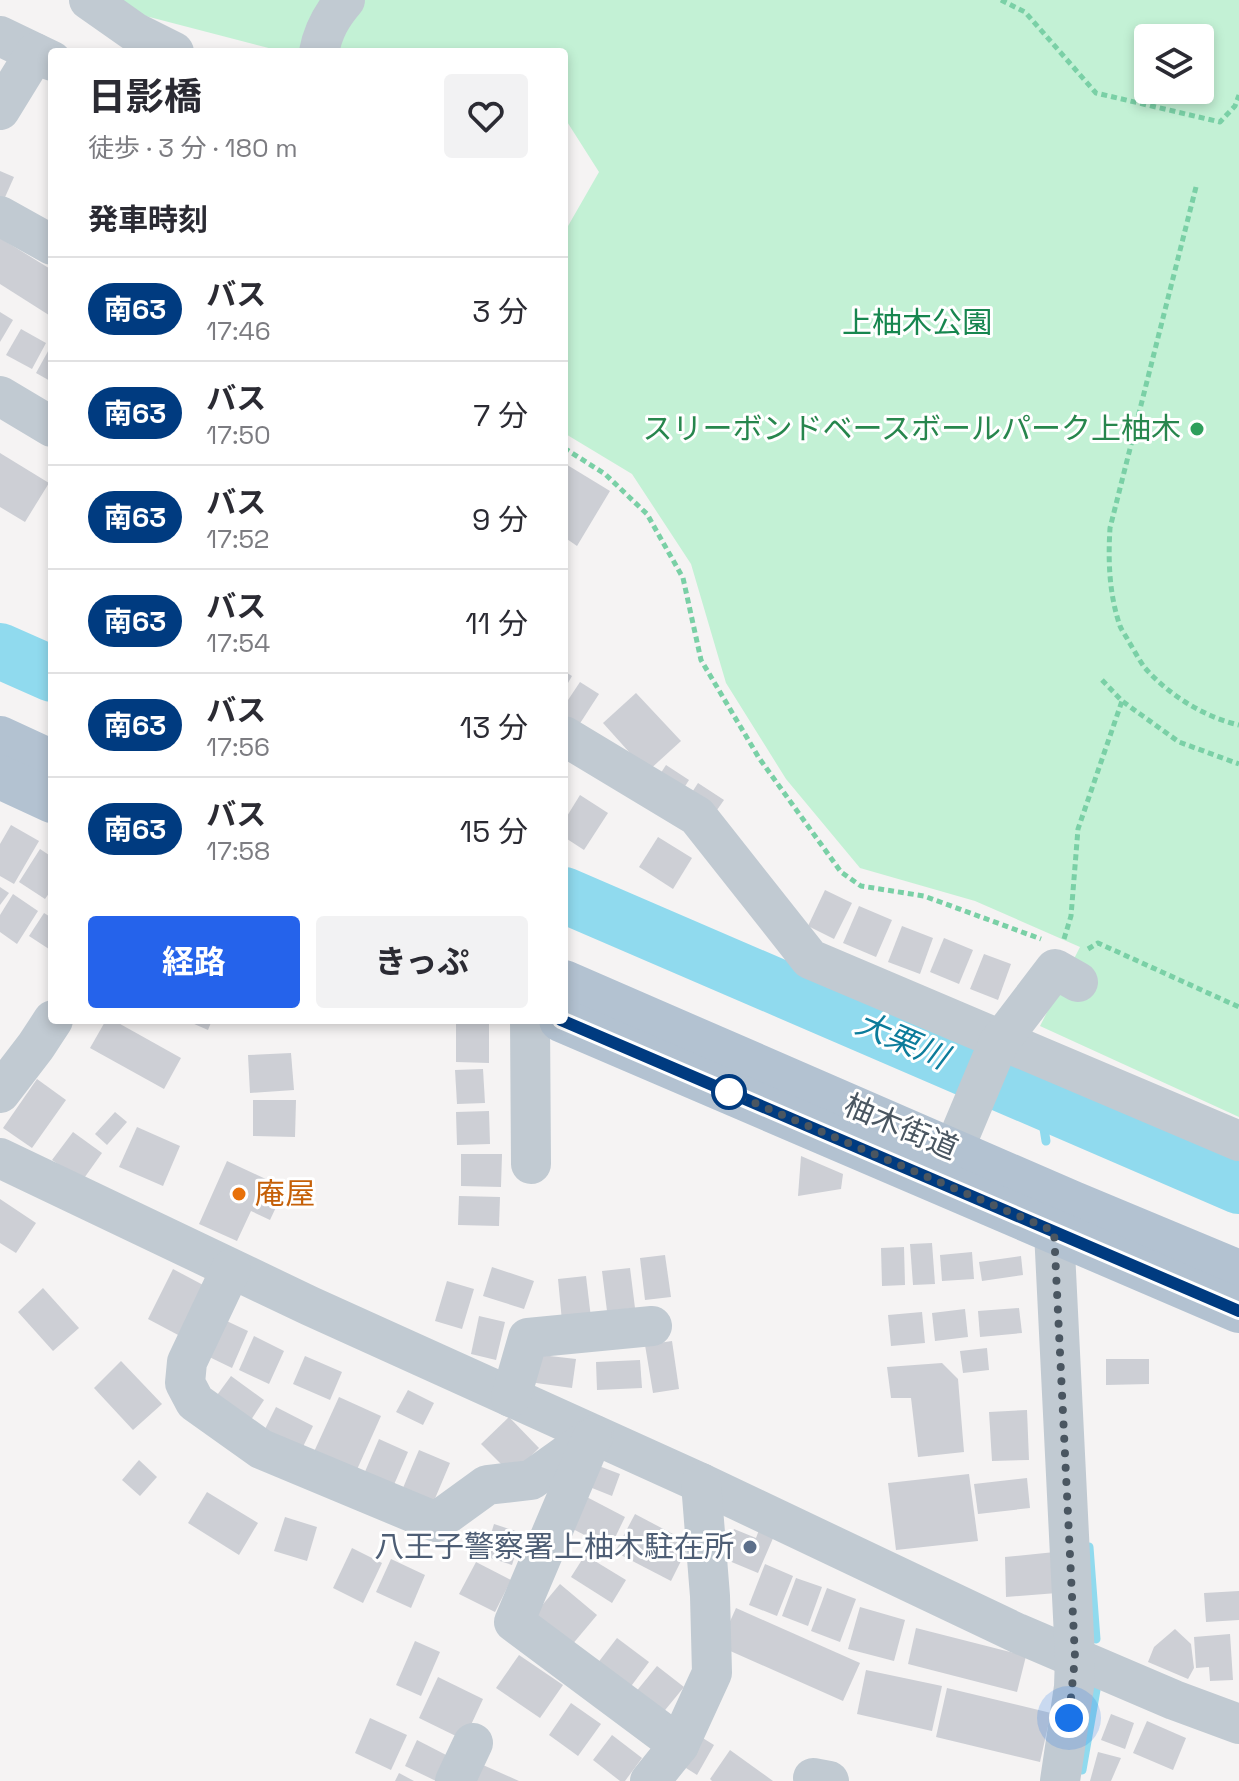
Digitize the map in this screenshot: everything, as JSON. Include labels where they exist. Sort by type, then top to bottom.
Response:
[{"type":"main road","points":[[0,738],[48,760]]},
{"type":"main road","points":[[0,777],[48,799]]},
{"type":"main road","name":"柚木街道","points":[[568,984],[1239,1272]]},
{"type":"main road","name":"柚木街道","points":[[568,1022],[954,1148],[1054,1231],[1239,1311]]},
{"type":"street","points":[[89,0],[136,33],[166,48]]},
{"type":"street","points":[[320,48],[323,33],[345,0]]},
{"type":"street","points":[[0,110],[29,50]]},
{"type":"street","points":[[0,216],[48,243]]},
{"type":"street","points":[[0,396],[48,425]]},
{"type":"street","points":[[568,738],[697,816],[810,959],[999,1042],[1239,1141]]},
{"type":"street","points":[[954,1148],[999,1042],[1065,966]]},
{"type":"street","points":[[0,1093],[50,1024]]},
{"type":"street","points":[[530,1024],[531,1164]]},
{"type":"street","points":[[0,1158],[231,1269],[701,1483],[1017,1633],[1174,1700],[1239,1724]]},
{"type":"street","points":[[1054,1231],[1075,1657],[1074,1687],[1060,1781]]},
{"type":"street","points":[[231,1269],[187,1362],[185,1383],[195,1402],[261,1449],[436,1522],[487,1485],[531,1480],[594,1435]]},
{"type":"street","points":[[511,1397],[528,1338],[652,1326]]},
{"type":"street","points":[[594,1435],[514,1622],[679,1745]]},
{"type":"street","points":[[650,1781],[679,1745],[712,1673],[710,1596],[701,1483]]},
{"type":"street","points":[[455,1781],[473,1743]]},
{"type":"path","points":[[1001,0],[1025,12],[1096,93],[1220,122],[1235,106],[1239,95]]},
{"type":"path","points":[[1196,187],[1110,528],[1108,562],[1121,627],[1144,666],[1185,702],[1239,725]]},
{"type":"path","points":[[568,451],[605,474],[647,514],[683,578],[701,660],[759,758],[841,872],[861,886],[924,896],[1065,966]]},
{"type":"path","points":[[1102,680],[1122,701],[1179,742],[1239,764]]},
{"type":"path","points":[[1065,966],[1078,829],[1122,701]]},
{"type":"path","points":[[1065,966],[1098,943],[1239,1007]]},
{"type":"green space","name":"上柚木公園","points":[[84,0],[1239,0],[1239,1117],[1040,1026],[1080,947],[975,901],[860,868],[786,779],[726,683],[691,564],[632,474],[568,435],[568,226],[599,172],[568,123],[568,48],[269,48]]},
{"type":"building","points":[[0,171],[14,177],[2,204],[0,203]]},
{"type":"building","points":[[0,238],[48,268],[48,314],[0,284]]},
{"type":"building","points":[[0,312],[13,320],[0,342]]},
{"type":"building","points":[[21,329],[46,343],[32,369],[6,355]]},
{"type":"building","points":[[48,351],[48,380],[36,373]]},
{"type":"building","points":[[0,453],[48,485],[25,522],[0,507]]},
{"type":"building","points":[[568,465],[610,491],[577,546],[568,540]]},
{"type":"building","points":[[580,682],[599,694],[577,728],[568,722],[568,700]]},
{"type":"building","points":[[636,693],[681,741],[647,772],[603,723]]},
{"type":"building","points":[[666,765],[689,780],[678,797],[655,782]]},
{"type":"building","points":[[698,783],[724,800],[712,817],[687,800]]},
{"type":"building","points":[[580,795],[608,813],[584,850],[568,840],[568,814]]},
{"type":"building","points":[[11,825],[39,841],[14,884],[0,876],[0,844]]},
{"type":"building","points":[[658,837],[692,858],[673,889],[639,867]]},
{"type":"building","points":[[40,849],[48,854],[48,895],[45,899],[19,882]]},
{"type":"building","points":[[0,887],[9,893],[0,905]]},
{"type":"building","points":[[825,890],[852,903],[834,939],[808,926]]},
{"type":"building","points":[[13,894],[38,911],[17,944],[0,932],[0,915]]},
{"type":"building","points":[[859,906],[892,920],[876,957],[843,943]]},
{"type":"building","points":[[44,913],[48,916],[48,948],[29,936]]},
{"type":"building","points":[[902,926],[933,938],[920,974],[888,962]]},
{"type":"building","points":[[944,938],[973,950],[959,984],[930,972]]},
{"type":"building","points":[[984,954],[1011,964],[998,1000],[970,989]]},
{"type":"building","points":[[104,1024],[120,1024],[181,1058],[164,1089],[90,1048]]},
{"type":"building","points":[[194,1024],[210,1024],[208,1030]]},
{"type":"building","points":[[456,1024],[489,1024],[489,1063],[456,1062]]},
{"type":"building","points":[[291,1053],[294,1090],[250,1093],[248,1055]]},
{"type":"building","points":[[483,1069],[485,1103],[457,1104],[455,1070]]},
{"type":"building","points":[[37,1079],[66,1100],[32,1148],[3,1128]]},
{"type":"building","points":[[253,1100],[296,1100],[295,1137],[253,1136]]},
{"type":"building","points":[[489,1111],[490,1144],[457,1145],[456,1112]]},
{"type":"building","points":[[115,1112],[127,1122],[107,1145],[95,1134]]},
{"type":"building","points":[[137,1127],[180,1146],[163,1186],[119,1167]]},
{"type":"building","points":[[73,1132],[102,1153],[82,1181],[52,1160]]},
{"type":"building","points":[[461,1154],[502,1154],[501,1187],[461,1186]]},
{"type":"building","points":[[801,1156],[843,1174],[841,1189],[798,1196]]},
{"type":"building","points":[[227,1161],[285,1188],[270,1220],[251,1211],[237,1241],[199,1224]]},
{"type":"building","points":[[459,1196],[500,1197],[499,1226],[458,1225]]},
{"type":"building","points":[[0,1199],[36,1223],[16,1253],[0,1243]]},
{"type":"building","points":[[932,1243],[935,1284],[913,1285],[910,1244]]},
{"type":"building","points":[[904,1247],[905,1285],[882,1286],[881,1248]]},
{"type":"building","points":[[972,1252],[974,1279],[942,1281],[940,1255]]},
{"type":"building","points":[[665,1255],[671,1297],[645,1300],[640,1258]]},
{"type":"building","points":[[1021,1256],[1023,1275],[982,1281],[979,1262]]},
{"type":"building","points":[[492,1267],[534,1281],[524,1309],[483,1296]]},
{"type":"building","points":[[630,1268],[635,1308],[607,1311],[602,1271]]},
{"type":"building","points":[[173,1269],[205,1286],[180,1336],[148,1319]]},
{"type":"building","points":[[586,1276],[591,1318],[562,1321],[558,1279]]},
{"type":"building","points":[[447,1281],[474,1289],[462,1329],[435,1321]]},
{"type":"building","points":[[43,1288],[79,1328],[53,1351],[18,1312]]},
{"type":"building","points":[[1019,1308],[1022,1333],[980,1337],[978,1311]]},
{"type":"building","points":[[965,1309],[968,1337],[935,1341],[932,1313]]},
{"type":"building","points":[[922,1312],[925,1343],[891,1346],[888,1315]]},
{"type":"building","points":[[216,1316],[248,1331],[232,1368],[199,1352]]},
{"type":"building","points":[[479,1316],[505,1322],[496,1360],[471,1354]]},
{"type":"building","points":[[254,1336],[284,1351],[269,1384],[239,1370]]},
{"type":"building","points":[[672,1341],[679,1389],[653,1393],[645,1345]]},
{"type":"building","points":[[987,1348],[989,1370],[963,1373],[960,1351]]},
{"type":"building","points":[[532,1354],[576,1359],[572,1388],[529,1382]]},
{"type":"building","points":[[305,1356],[342,1372],[330,1400],[293,1384]]},
{"type":"building","points":[[1106,1359],[1149,1359],[1149,1384],[1106,1385]]},
{"type":"building","points":[[640,1360],[642,1388],[597,1390],[596,1362]]},
{"type":"building","points":[[121,1361],[162,1404],[133,1430],[94,1388]]},
{"type":"building","points":[[942,1363],[958,1379],[964,1452],[918,1457],[911,1398],[891,1398],[887,1367]]},
{"type":"building","points":[[231,1376],[264,1400],[247,1426],[212,1402]]},
{"type":"building","points":[[408,1390],[434,1403],[423,1425],[396,1412]]},
{"type":"building","points":[[339,1397],[381,1416],[355,1474],[313,1454]]},
{"type":"building","points":[[276,1407],[313,1426],[298,1457],[260,1439]]},
{"type":"building","points":[[1027,1410],[1029,1460],[992,1461],[989,1412]]},
{"type":"building","points":[[509,1417],[539,1448],[512,1475],[481,1444]]},
{"type":"building","points":[[379,1439],[408,1452],[390,1494],[361,1481]]},
{"type":"building","points":[[419,1450],[450,1463],[431,1508],[400,1495]]},
{"type":"building","points":[[139,1460],[157,1477],[140,1496],[122,1480]]},
{"type":"building","points":[[591,1463],[620,1474],[612,1496],[582,1484]]},
{"type":"building","points":[[969,1474],[978,1541],[896,1550],[888,1483]]},
{"type":"building","points":[[1027,1478],[1030,1508],[978,1514],[974,1484]]},
{"type":"building","points":[[207,1492],[258,1523],[239,1555],[188,1523]]},
{"type":"building","points":[[581,1494],[625,1517],[610,1548],[565,1525]]},
{"type":"building","points":[[635,1514],[690,1543],[671,1581],[615,1552]]},
{"type":"building","points":[[285,1517],[317,1527],[307,1561],[274,1551]]},
{"type":"building","points":[[494,1524],[522,1533],[512,1565],[484,1556]]},
{"type":"building","points":[[734,1529],[756,1538],[759,1530],[774,1536],[758,1573],[722,1558]]},
{"type":"building","points":[[352,1548],[382,1563],[363,1603],[333,1588]]},
{"type":"building","points":[[1055,1552],[1057,1593],[1006,1597],[1005,1557]]},
{"type":"building","points":[[585,1555],[626,1580],[612,1603],[571,1577]]},
{"type":"building","points":[[391,1559],[425,1575],[411,1608],[376,1592]]},
{"type":"building","points":[[476,1562],[511,1580],[495,1612],[459,1594]]},
{"type":"building","points":[[765,1564],[793,1576],[777,1616],[749,1605]]},
{"type":"building","points":[[796,1578],[822,1587],[808,1626],[782,1616]]},
{"type":"building","points":[[560,1584],[597,1615],[571,1646],[534,1615]]},
{"type":"building","points":[[827,1588],[856,1599],[840,1642],[811,1631]]},
{"type":"building","points":[[1239,1591],[1239,1620],[1206,1622],[1204,1593]]},
{"type":"building","points":[[860,1607],[905,1620],[894,1661],[848,1649]]},
{"type":"building","points":[[736,1608],[860,1663],[843,1701],[719,1646]]},
{"type":"building","points":[[916,1628],[1026,1656],[1017,1692],[908,1664]]},
{"type":"building","points":[[1175,1629],[1191,1644],[1194,1668],[1188,1679],[1148,1662],[1154,1647]]},
{"type":"building","points":[[1230,1634],[1233,1680],[1210,1681],[1209,1667],[1196,1668],[1194,1637]]},
{"type":"building","points":[[617,1638],[649,1662],[629,1689],[597,1664]]},
{"type":"building","points":[[415,1641],[440,1652],[421,1696],[396,1685]]},
{"type":"building","points":[[519,1655],[563,1685],[540,1718],[496,1688]]},
{"type":"building","points":[[657,1666],[684,1687],[661,1715],[635,1693]]},
{"type":"building","points":[[866,1670],[942,1686],[932,1731],[857,1714]]},
{"type":"building","points":[[438,1677],[483,1699],[464,1740],[419,1718]]},
{"type":"building","points":[[947,1688],[1051,1713],[1040,1762],[936,1737]]},
{"type":"building","points":[[571,1703],[601,1724],[578,1756],[549,1735]]},
{"type":"building","points":[[1111,1714],[1134,1723],[1125,1749],[1101,1740]]},
{"type":"building","points":[[370,1718],[407,1735],[391,1770],[355,1753]]},
{"type":"building","points":[[1147,1721],[1186,1738],[1173,1770],[1133,1753]]},
{"type":"building","points":[[693,1732],[714,1745],[697,1775],[675,1761]]},
{"type":"building","points":[[612,1735],[642,1758],[625,1781],[620,1781],[593,1760]]},
{"type":"building","points":[[417,1740],[452,1758],[436,1781],[405,1766]]},
{"type":"building","points":[[730,1750],[773,1781],[712,1781],[710,1779]]},
{"type":"building","points":[[1098,1752],[1121,1758],[1111,1781],[1090,1781]]},
{"type":"building","points":[[474,1761],[519,1781],[465,1781]]},
{"type":"building","points":[[399,1773],[414,1781],[395,1781]]},
{"type":"waterway","name":"大栗川","points":[[0,651],[48,672]]},
{"type":"waterway","name":"大栗川","points":[[568,897],[1239,1186]]},
{"type":"waterway","points":[[1039,1098],[1046,1141]]},
{"type":"waterway","points":[[1089,1547],[1096,1639]]},
{"type":"waterway","points":[[1082,1770],[1096,1690]]},
{"type":"bus line","name":"南63","points":[[568,1023],[1239,1311]]},
{"type":"place","name":"スリーボンドベースボールパーク上柚木","points":[[1197,429]]},
{"type":"place","name":"庵屋","points":[[239,1194]]},
{"type":"place","name":"八王子警察署上柚木駐在所","points":[[750,1547]]},
{"type":"route","points":[[729,1092],[1054,1231],[1075,1657],[1069,1718]]}]
